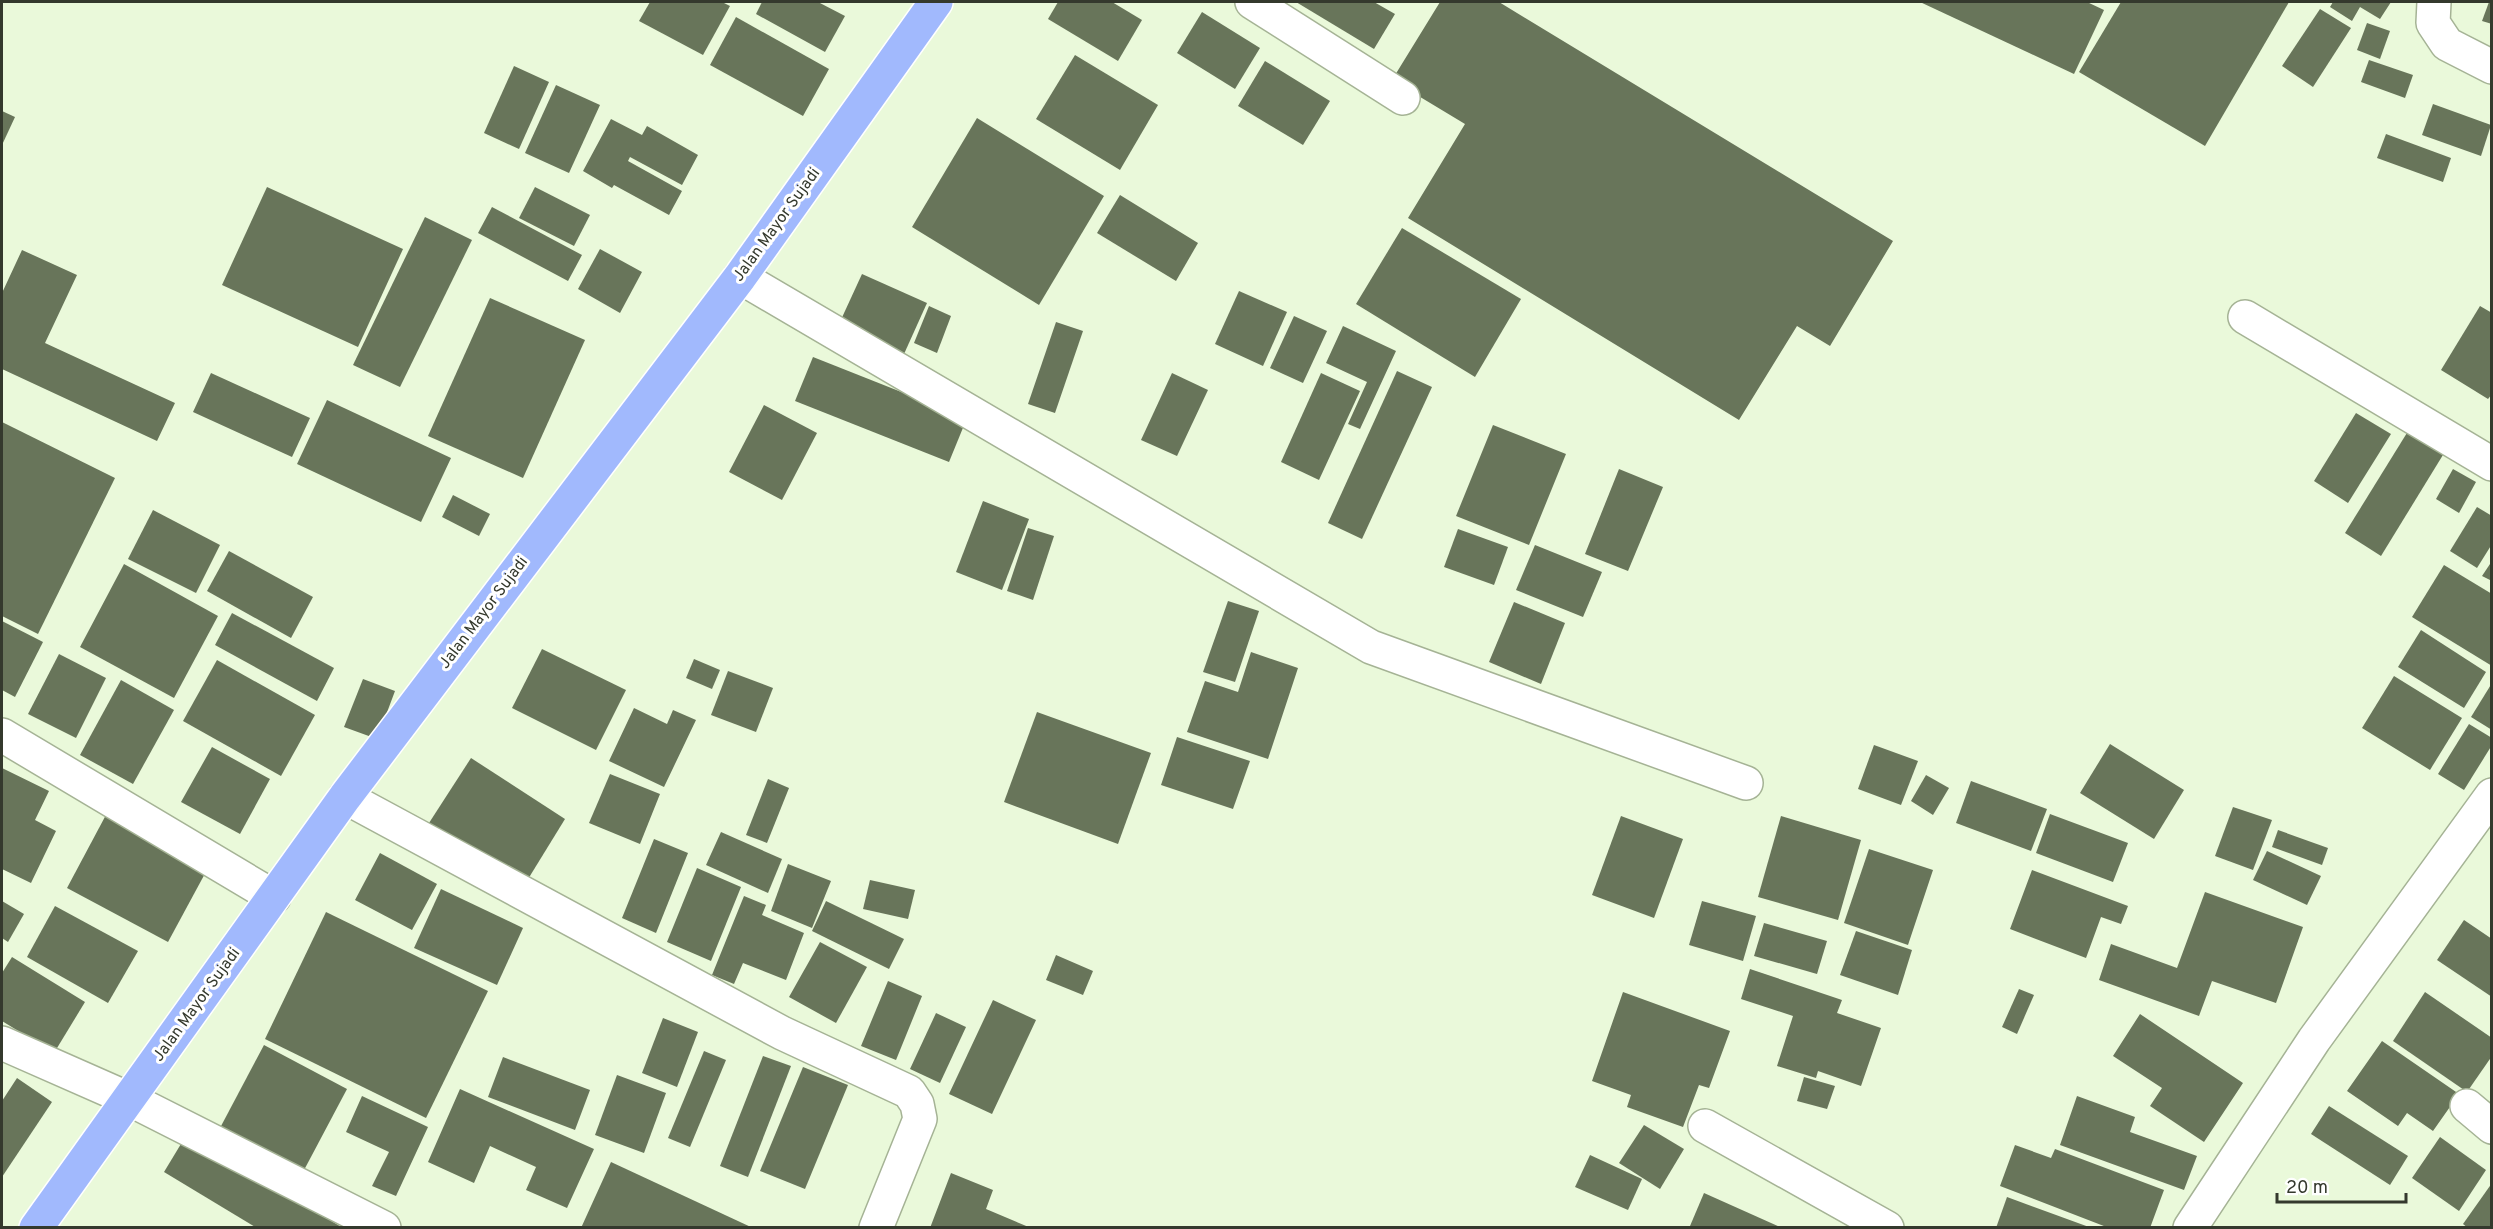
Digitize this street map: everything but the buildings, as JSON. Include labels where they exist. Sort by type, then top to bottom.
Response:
[{"type":"highway","name":"Jalan Mayor Sujadi","points":[[36,1227],[345,797],[740,277],[936,2]]},
{"type":"street","points":[[1252,2],[1403,98]]},
{"type":"street","points":[[2434,2],[2433,23],[2447,44],[2492,67]]},
{"type":"street","points":[[740,277],[1371,647],[1746,783]]},
{"type":"street","points":[[2245,317],[2492,464]]},
{"type":"street","points":[[2,735],[274,897]]},
{"type":"street","points":[[2190,1227],[2314,1040],[2492,795]]},
{"type":"street","points":[[345,797],[782,1033],[909,1092],[917,1104],[920,1119],[876,1227]]},
{"type":"street","points":[[2,1043],[129,1100],[384,1227]]},
{"type":"street","points":[[2467,1106],[2492,1127]]},
{"type":"street","points":[[1705,1126],[1887,1227]]}]
